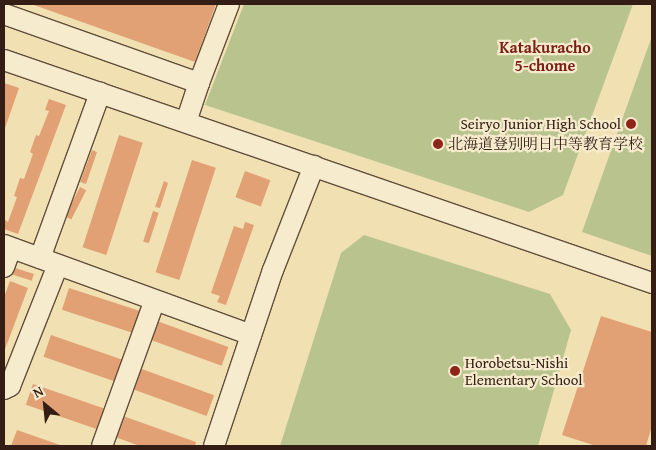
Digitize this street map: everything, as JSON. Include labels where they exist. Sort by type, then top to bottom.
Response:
[{"type":"street","points":[[186,122],[229,4]]},
{"type":"street","points":[[4,14],[199,83]]},
{"type":"street","points":[[4,60],[652,283]]},
{"type":"street","points":[[4,389],[10,386],[100,93]]},
{"type":"street","points":[[214,446],[273,270],[314,166]]},
{"type":"street","points":[[4,267],[8,246],[154,302],[252,335]]},
{"type":"street","points":[[102,446],[154,302]]},
{"type":"green space","name":"北海道登別明日中等教育学校","points":[[244,4],[633,4],[563,195],[529,212],[205,105]]},
{"type":"green space","name":"Seiryo Junior High School","points":[[652,36],[652,256],[582,232]]},
{"type":"green space","points":[[364,235],[550,294],[571,330],[538,446],[280,446],[341,253]]},
{"type":"building","points":[[31,4],[216,4],[195,62]]},
{"type":"building","points":[[4,83],[19,88],[4,131]]},
{"type":"building","points":[[49,99],[66,105],[18,234],[4,229],[4,223],[5,220],[8,222],[17,197],[14,196],[20,178],[24,179],[33,154],[30,152],[36,135],[39,136],[49,111],[45,110]]},
{"type":"building","points":[[119,135],[143,143],[106,255],[83,247]]},
{"type":"building","points":[[92,150],[97,152],[86,184],[80,182]]},
{"type":"building","points":[[192,160],[216,168],[179,280],[156,272]]},
{"type":"building","points":[[245,171],[270,180],[261,207],[235,197]]},
{"type":"building","points":[[164,181],[168,183],[160,208],[155,207]]},
{"type":"building","points":[[80,187],[86,190],[71,220],[65,216]]},
{"type":"building","points":[[153,211],[159,213],[149,243],[143,241]]},
{"type":"building","points":[[245,222],[254,225],[226,305],[217,302],[220,296],[211,293],[234,226],[243,229]]},
{"type":"building","points":[[12,267],[34,274],[32,281],[10,274]]},
{"type":"building","points":[[10,281],[28,288],[4,352],[4,297]]},
{"type":"building","points":[[69,288],[143,312],[136,334],[62,310]]},
{"type":"building","points":[[601,316],[652,332],[652,426],[646,446],[596,446],[562,435]]},
{"type":"building","points":[[157,321],[228,347],[222,366],[150,340]]},
{"type":"building","points":[[51,335],[125,360],[117,382],[44,357]]},
{"type":"building","points":[[139,368],[214,395],[207,416],[131,389]]},
{"type":"building","points":[[33,384],[109,410],[101,431],[26,405]]},
{"type":"building","points":[[123,416],[196,442],[195,446],[140,446],[115,437]]},
{"type":"building","points":[[17,430],[63,446],[11,446]]},
{"type":"place","name":"Seiryo Junior High School","points":[[631,124]]},
{"type":"place","name":"北海道登別明日中等教育学校","points":[[438,144]]},
{"type":"place","name":"Horobetsu-Nishi Elementary School","points":[[455,371]]},
{"type":"district","name":"Katakuracho 5-chome","points":[[545,56]]}]
